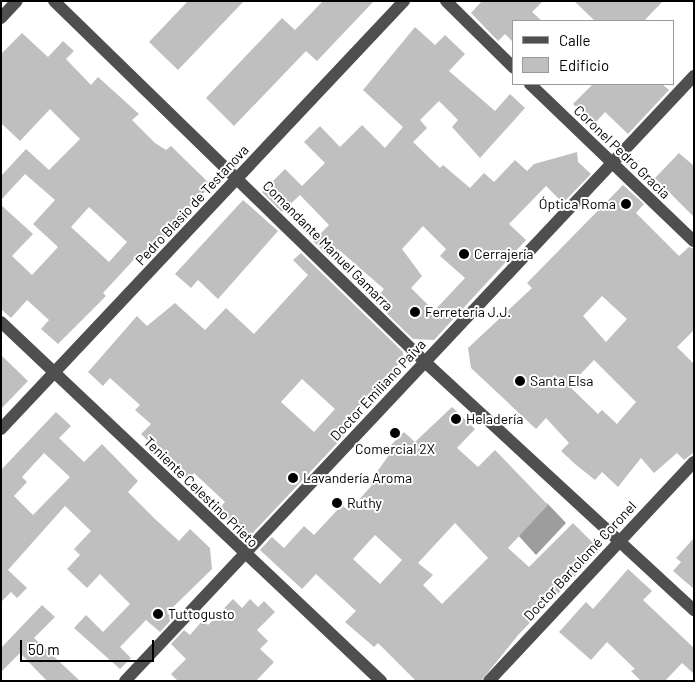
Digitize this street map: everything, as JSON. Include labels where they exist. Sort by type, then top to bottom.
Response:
[{"type":"street","points":[[1,18],[17,1]]},
{"type":"street","name":"Comandante Manuel Gamarra","points":[[54,1],[425,362],[694,610]]},
{"type":"street","name":"Pedro Blasio de Testanova","points":[[1,428],[404,1]]},
{"type":"street","points":[[446,1],[512,66]]},
{"type":"street","name":"Doctor Emiliano Paiva","points":[[125,681],[694,76]]},
{"type":"street","name":"Coronel Pedro Gracia","points":[[531,85],[611,164],[694,241]]},
{"type":"street","name":"Teniente Celestino Prieto","points":[[1,322],[244,554],[381,681]]},
{"type":"street","name":"Doctor Bartolomé Coronel","points":[[489,681],[694,462]]},
{"type":"shaded area","points":[[547,503],[566,523],[536,555],[517,534]]},
{"type":"building","points":[[188,1],[244,1],[178,70],[149,42]]},
{"type":"building","points":[[323,1],[374,1],[317,61],[306,51],[234,126],[206,98],[282,18],[295,30]]},
{"type":"building","points":[[482,1],[543,1],[532,12],[541,20],[512,20],[512,41],[505,34],[498,41],[471,13]]},
{"type":"building","points":[[574,1],[663,1],[645,20],[594,20]]},
{"type":"building","points":[[415,27],[435,45],[445,35],[465,54],[449,71],[495,111],[510,94],[525,108],[480,158],[452,127],[458,120],[439,101],[420,120],[427,128],[413,142],[440,168],[443,165],[470,188],[484,173],[494,182],[515,160],[527,171],[534,164],[577,152],[578,162],[591,174],[563,203],[546,186],[509,224],[526,240],[434,340],[413,339],[374,301],[384,289],[338,249],[329,257],[313,241],[329,225],[300,195],[282,212],[262,192],[285,169],[302,186],[325,163],[304,142],[320,126],[340,147],[362,125],[385,148],[403,127],[363,90]],"holes":[[[423,226],[446,249],[440,256],[465,278],[434,311],[411,288],[422,276],[402,249]]]},
{"type":"building","points":[[22,33],[48,57],[63,41],[74,51],[66,59],[91,85],[98,77],[139,114],[132,120],[155,143],[166,150],[171,146],[211,185],[161,241],[158,239],[143,256],[140,253],[103,293],[106,296],[58,344],[41,329],[49,320],[27,300],[11,318],[1,309],[1,205],[33,234],[12,256],[32,275],[58,247],[33,224],[55,200],[25,174],[1,200],[1,176],[26,149],[49,170],[80,139],[50,109],[20,141],[1,123],[1,54]],"holes":[[[89,207],[127,242],[109,262],[71,227]]]},
{"type":"building","points":[[592,85],[663,85],[669,90],[628,134],[605,112],[594,124],[573,104]]},
{"type":"building","points":[[679,153],[694,166],[694,217],[655,178]]},
{"type":"building","points":[[623,185],[644,204],[636,213],[679,256],[689,247],[694,249],[694,330],[677,347],[694,364],[694,452],[684,460],[677,453],[654,473],[641,458],[618,487],[602,472],[595,480],[561,451],[569,443],[546,418],[536,429],[471,368],[468,348],[532,288],[527,283]],"holes":[[[602,296],[627,319],[606,342],[583,316]],[[594,360],[636,402],[617,424],[602,410],[598,414],[569,386]]]},
{"type":"building","points":[[243,200],[278,231],[218,299],[198,280],[191,288],[175,274]]},
{"type":"building","points":[[301,253],[403,352],[403,359],[340,432],[344,436],[247,539],[218,510],[225,502],[194,473],[188,480],[141,434],[151,424],[135,410],[140,405],[110,378],[103,386],[88,372],[137,316],[147,326],[175,303],[205,330],[226,308],[254,334],[308,275],[293,260]],"holes":[[[302,379],[335,409],[314,432],[281,402]]]},
{"type":"building","points":[[1,355],[28,381],[1,409]]},
{"type":"building","points":[[452,407],[475,429],[457,448],[478,467],[495,450],[548,505],[508,548],[529,567],[573,523],[600,550],[519,634],[481,681],[416,681],[378,643],[374,647],[345,622],[356,611],[316,574],[302,589],[260,550],[272,537],[284,548],[304,526],[314,535],[342,505],[349,511],[372,485],[369,483],[389,455],[385,451],[404,432],[415,442]],"holes":[[[455,523],[488,558],[442,604],[423,585],[433,575],[418,563]],[[375,535],[402,560],[380,584],[353,559]]]},
{"type":"building","points":[[56,412],[71,426],[59,438],[84,462],[102,444],[138,481],[128,492],[155,519],[179,541],[190,529],[210,548],[212,569],[167,613],[173,618],[160,632],[146,620],[120,647],[131,658],[120,669],[74,628],[86,615],[103,632],[130,604],[100,574],[87,588],[67,569],[80,555],[74,549],[91,531],[65,506],[8,570],[27,588],[17,598],[11,592],[1,602],[1,470]],"holes":[[[44,453],[70,477],[33,515],[14,496],[27,482],[22,477]]]},
{"type":"building","points":[[694,538],[694,589],[673,571],[681,562],[676,558]]},
{"type":"building","points":[[628,569],[652,591],[643,600],[694,648],[694,674],[682,663],[665,681],[641,681],[631,671],[635,669],[607,642],[591,660],[559,632],[586,602],[593,609]]},
{"type":"building","points":[[233,599],[242,608],[250,599],[258,607],[264,601],[275,612],[257,630],[268,641],[260,649],[274,662],[256,681],[178,681],[171,674],[186,659],[171,644],[184,630],[190,635],[203,620],[208,625]]},
{"type":"building","points":[[42,605],[55,617],[34,638],[80,681],[47,681],[20,653],[1,672],[1,648]]},
{"type":"place","name":"Óptica Roma","points":[[626,204]]},
{"type":"place","name":"Cerrajería","points":[[464,254]]},
{"type":"place","name":"Ferretería J.J.","points":[[415,312]]},
{"type":"place","name":"Santa Elsa","points":[[520,381]]},
{"type":"place","name":"Heladería","points":[[456,419]]},
{"type":"place","name":"Comercial 2X","points":[[395,433]]},
{"type":"place","name":"Lavandería Aroma","points":[[293,478]]},
{"type":"place","name":"Ruthy","points":[[337,503]]},
{"type":"place","name":"Tuttogusto","points":[[158,614]]}]
